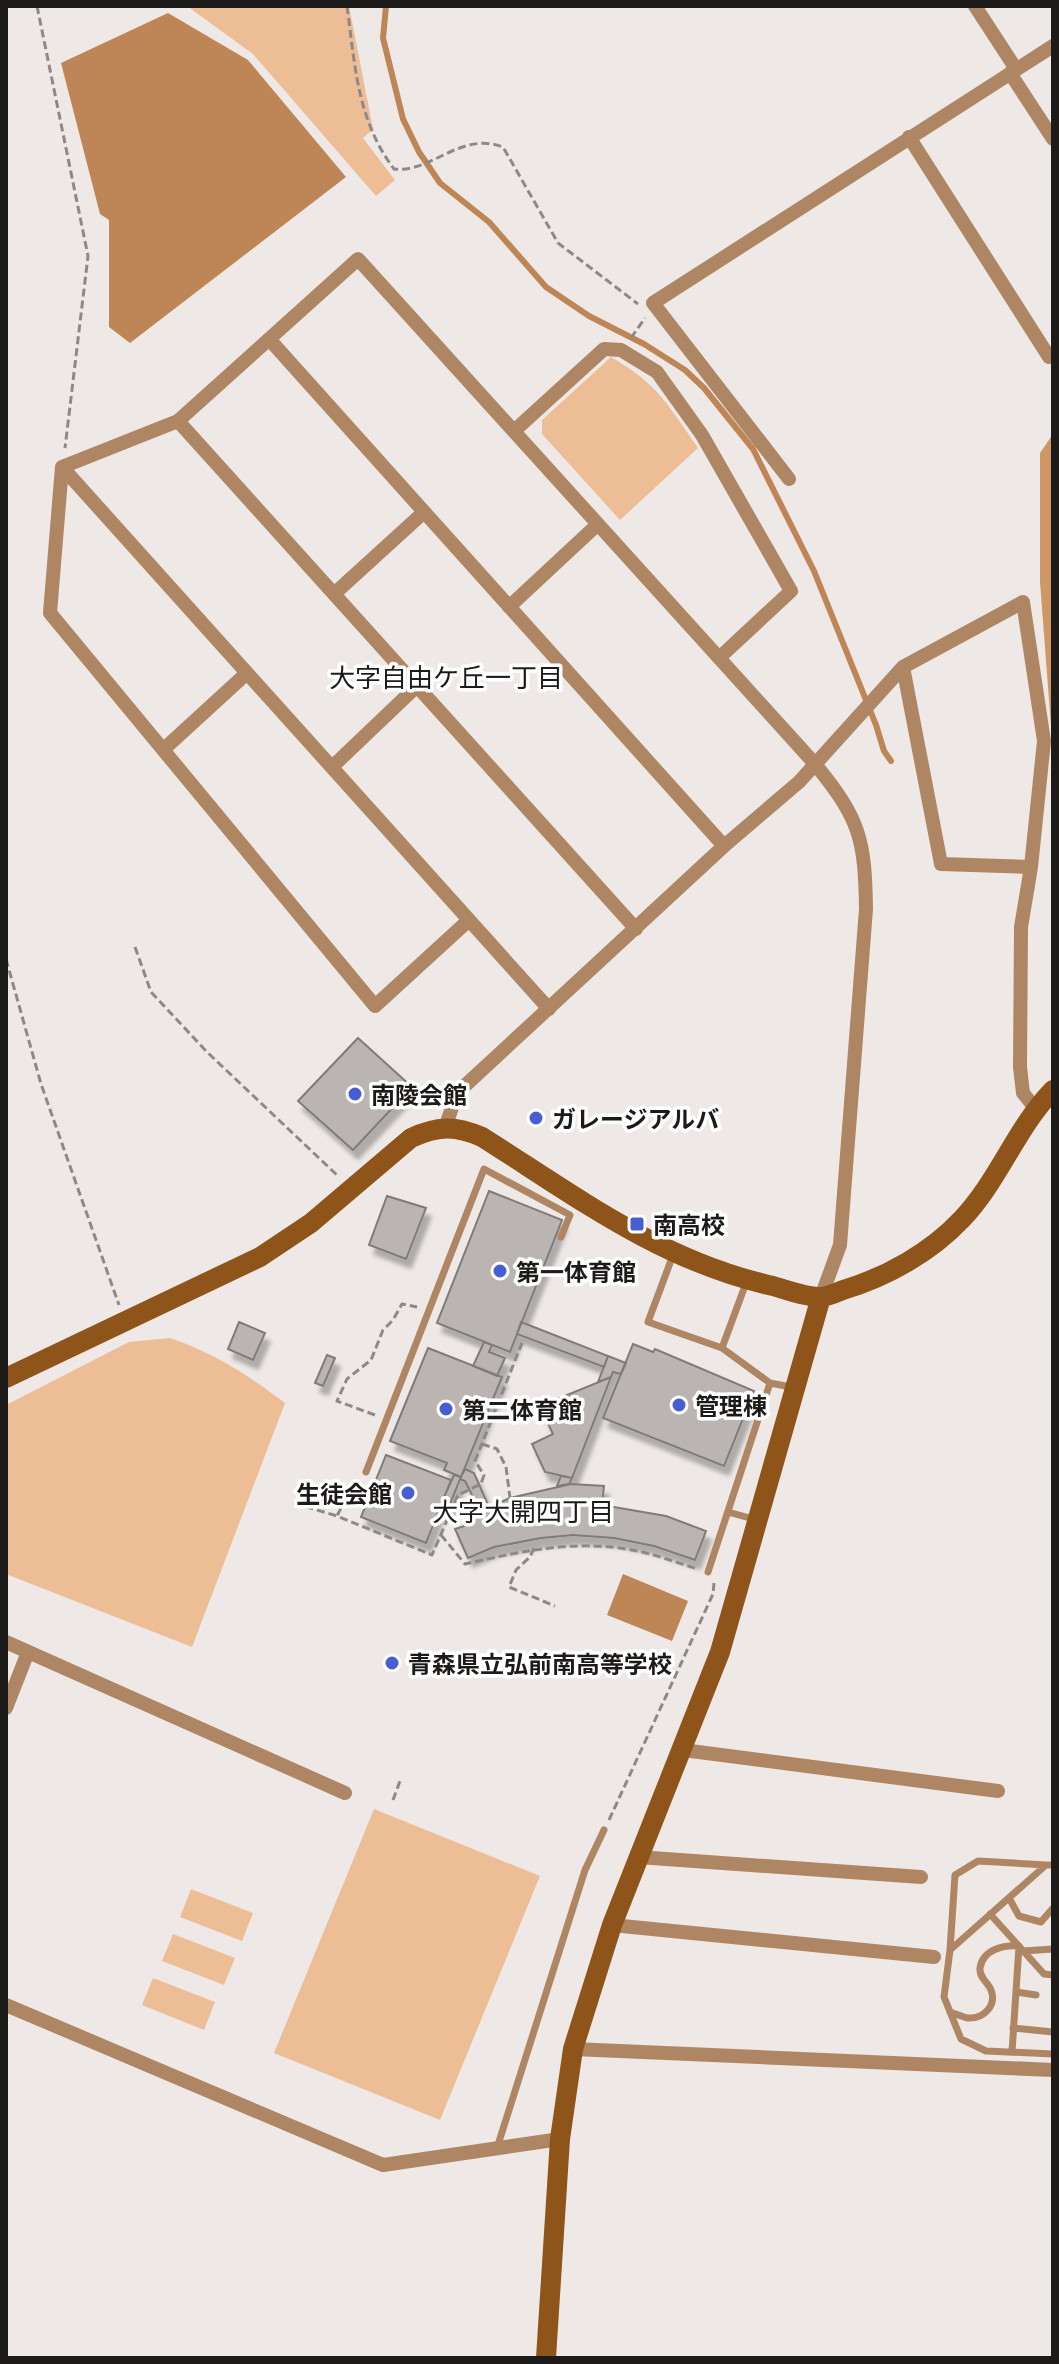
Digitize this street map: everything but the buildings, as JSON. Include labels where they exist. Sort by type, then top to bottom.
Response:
[{"type":"street","points":[[975,6],[1053,139]]},
{"type":"street","points":[[789,479],[653,303],[1053,46]]},
{"type":"street","points":[[909,137],[1049,357],[1053,355]]},
{"type":"street","points":[[62,467],[178,421],[358,259],[815,764],[844,801],[860,835],[866,909],[840,1245],[821,1297],[720,1652],[612,1925],[573,2049],[560,2139],[546,2358]]},
{"type":"street","points":[[269,339],[724,846]]},
{"type":"street","points":[[514,431],[604,349],[621,350],[657,372],[702,435],[791,591],[719,658]]},
{"type":"street","points":[[178,421],[636,929]]},
{"type":"street","points":[[62,467],[549,1009]]},
{"type":"street","points":[[62,467],[50,613],[375,1006],[469,920]]},
{"type":"street","points":[[334,594],[424,512]]},
{"type":"street","points":[[509,607],[598,524]]},
{"type":"street","points":[[445,1128],[457,1093],[724,846],[799,782],[903,667],[1023,602],[1044,741],[1031,867],[1021,927],[1020,1067],[1023,1093],[1035,1108]]},
{"type":"street","points":[[903,667],[941,864],[1031,867]]},
{"type":"street","points":[[164,749],[247,673]]},
{"type":"street","points":[[332,767],[417,686]]},
{"type":"street","points":[[6,1378],[260,1257],[311,1223],[411,1138],[429,1130],[445,1128],[464,1129],[482,1137],[633,1234],[674,1253],[747,1281],[821,1297],[864,1284],[923,1253],[962,1219],[991,1183],[1035,1108],[1053,1090]]},
{"type":"street","points":[[6,1642],[345,1793]]},
{"type":"street","points":[[6,1708],[28,1652]]},
{"type":"street","points":[[683,1750],[998,1791]]},
{"type":"street","points":[[638,1857],[921,1877]]},
{"type":"street","points":[[612,1925],[934,1957]]},
{"type":"street","points":[[6,2005],[383,2165],[560,2139]]},
{"type":"street","points":[[573,2049],[1053,2070]]},
{"type":"lane","points":[[366,1472],[484,1169],[570,1215],[561,1237]]},
{"type":"lane","points":[[528,1193],[540,1174]]},
{"type":"lane","points":[[674,1253],[648,1322],[722,1348],[770,1383],[795,1388]]},
{"type":"lane","points":[[722,1348],[747,1281]]},
{"type":"lane","points":[[708,1572],[770,1383]]},
{"type":"lane","points":[[728,1512],[757,1521]]},
{"type":"lane","points":[[497,2148],[585,1870],[604,1830]]},
{"type":"lane","points":[[1050,1865],[978,1861],[955,1875],[944,1997],[961,2039],[986,2051],[1053,2054]]},
{"type":"lane","points":[[950,1950],[1050,1865]]},
{"type":"lane","points":[[1009,1898],[1019,1916],[1041,1922],[1053,1908]]},
{"type":"lane","points":[[990,1914],[1044,1974],[1053,1975]]},
{"type":"lane","points":[[950,2012],[969,2018],[989,2010],[993,2000],[990,1988],[982,1978],[980,1966],[988,1954],[1003,1945],[1021,1949],[1053,1949]]},
{"type":"lane","points":[[1012,2052],[1021,1949]]},
{"type":"lane","points":[[1016,1992],[1036,1995]]},
{"type":"lane","points":[[1013,2028],[1053,2032]]},
{"type":"path","points":[[37,6],[88,256],[62,467]]},
{"type":"path","points":[[347,6],[360,102],[379,149],[394,169],[409,171],[463,145],[492,143],[503,147],[558,243],[636,304],[653,303]]},
{"type":"path","points":[[135,947],[151,992],[207,1052],[353,1189]]},
{"type":"path","points":[[6,959],[41,1084],[125,1321]]},
{"type":"path","points":[[386,1419],[337,1401],[347,1379],[371,1360],[383,1330],[405,1303]]},
{"type":"path","points":[[294,1503],[337,1516],[432,1555],[458,1495],[481,1484],[484,1475],[475,1461],[522,1343]]},
{"type":"path","points":[[482,1444],[497,1449],[506,1467],[510,1498]]},
{"type":"path","points":[[337,1516],[347,1496],[357,1494],[366,1472]]},
{"type":"path","points":[[441,1535],[465,1564],[534,1548],[583,1545],[628,1549],[708,1572],[716,1585],[604,1830]]},
{"type":"path","points":[[534,1548],[530,1557],[516,1570],[509,1587],[555,1606]]},
{"type":"path","points":[[393,1800],[400,1781]]},
{"type":"shaded area","points":[[187,6],[349,6],[373,129],[363,138],[395,180],[376,196],[253,54]]},
{"type":"shaded area","points":[[168,13],[248,60],[346,177],[130,343],[109,327],[109,220],[100,214],[61,63]]},
{"type":"shaded area","points":[[611,357],[651,386],[670,407],[698,448],[620,520],[542,434],[542,420]]},
{"type":"shaded area","points":[[1053,434],[1053,752],[1040,582],[1040,453]]},
{"type":"shaded area","points":[[170,1338],[230,1366],[285,1403],[192,1647],[6,1574],[6,1405],[129,1342]]},
{"type":"shaded area","points":[[623,1574],[688,1601],[672,1641],[607,1615]]},
{"type":"shaded area","points":[[374,1809],[540,1876],[440,2120],[274,2053]]},
{"type":"shaded area","points":[[191,1889],[253,1913],[242,1941],[180,1917]]},
{"type":"shaded area","points":[[173,1934],[235,1958],[224,1985],[162,1961]]},
{"type":"shaded area","points":[[153,1978],[215,2002],[204,2030],[142,2005]]},
{"type":"waterway","points":[[386,6],[383,38],[403,119],[419,152],[440,183],[489,222],[546,287],[589,316],[644,344],[685,370],[704,388],[753,449],[814,571],[884,751],[891,761]]},
{"type":"place","name":"南陵会館","points":[[355,1094]]},
{"type":"place","name":"ガレージアルバ","points":[[536,1118]]},
{"type":"place","name":"南高校","points":[[637,1224]]},
{"type":"place","name":"第一体育館","points":[[500,1271]]},
{"type":"place","name":"管理棟","points":[[679,1405]]},
{"type":"place","name":"第二体育館","points":[[446,1409]]},
{"type":"place","name":"生徒会館","points":[[408,1493]]},
{"type":"place","name":"青森県立弘前南高等学校","points":[[392,1663]]},
{"type":"district","name":"大字自由ケ丘一丁目","points":[[446,676]]},
{"type":"district","name":"大字大開四丁目","points":[[523,1510]]}]
